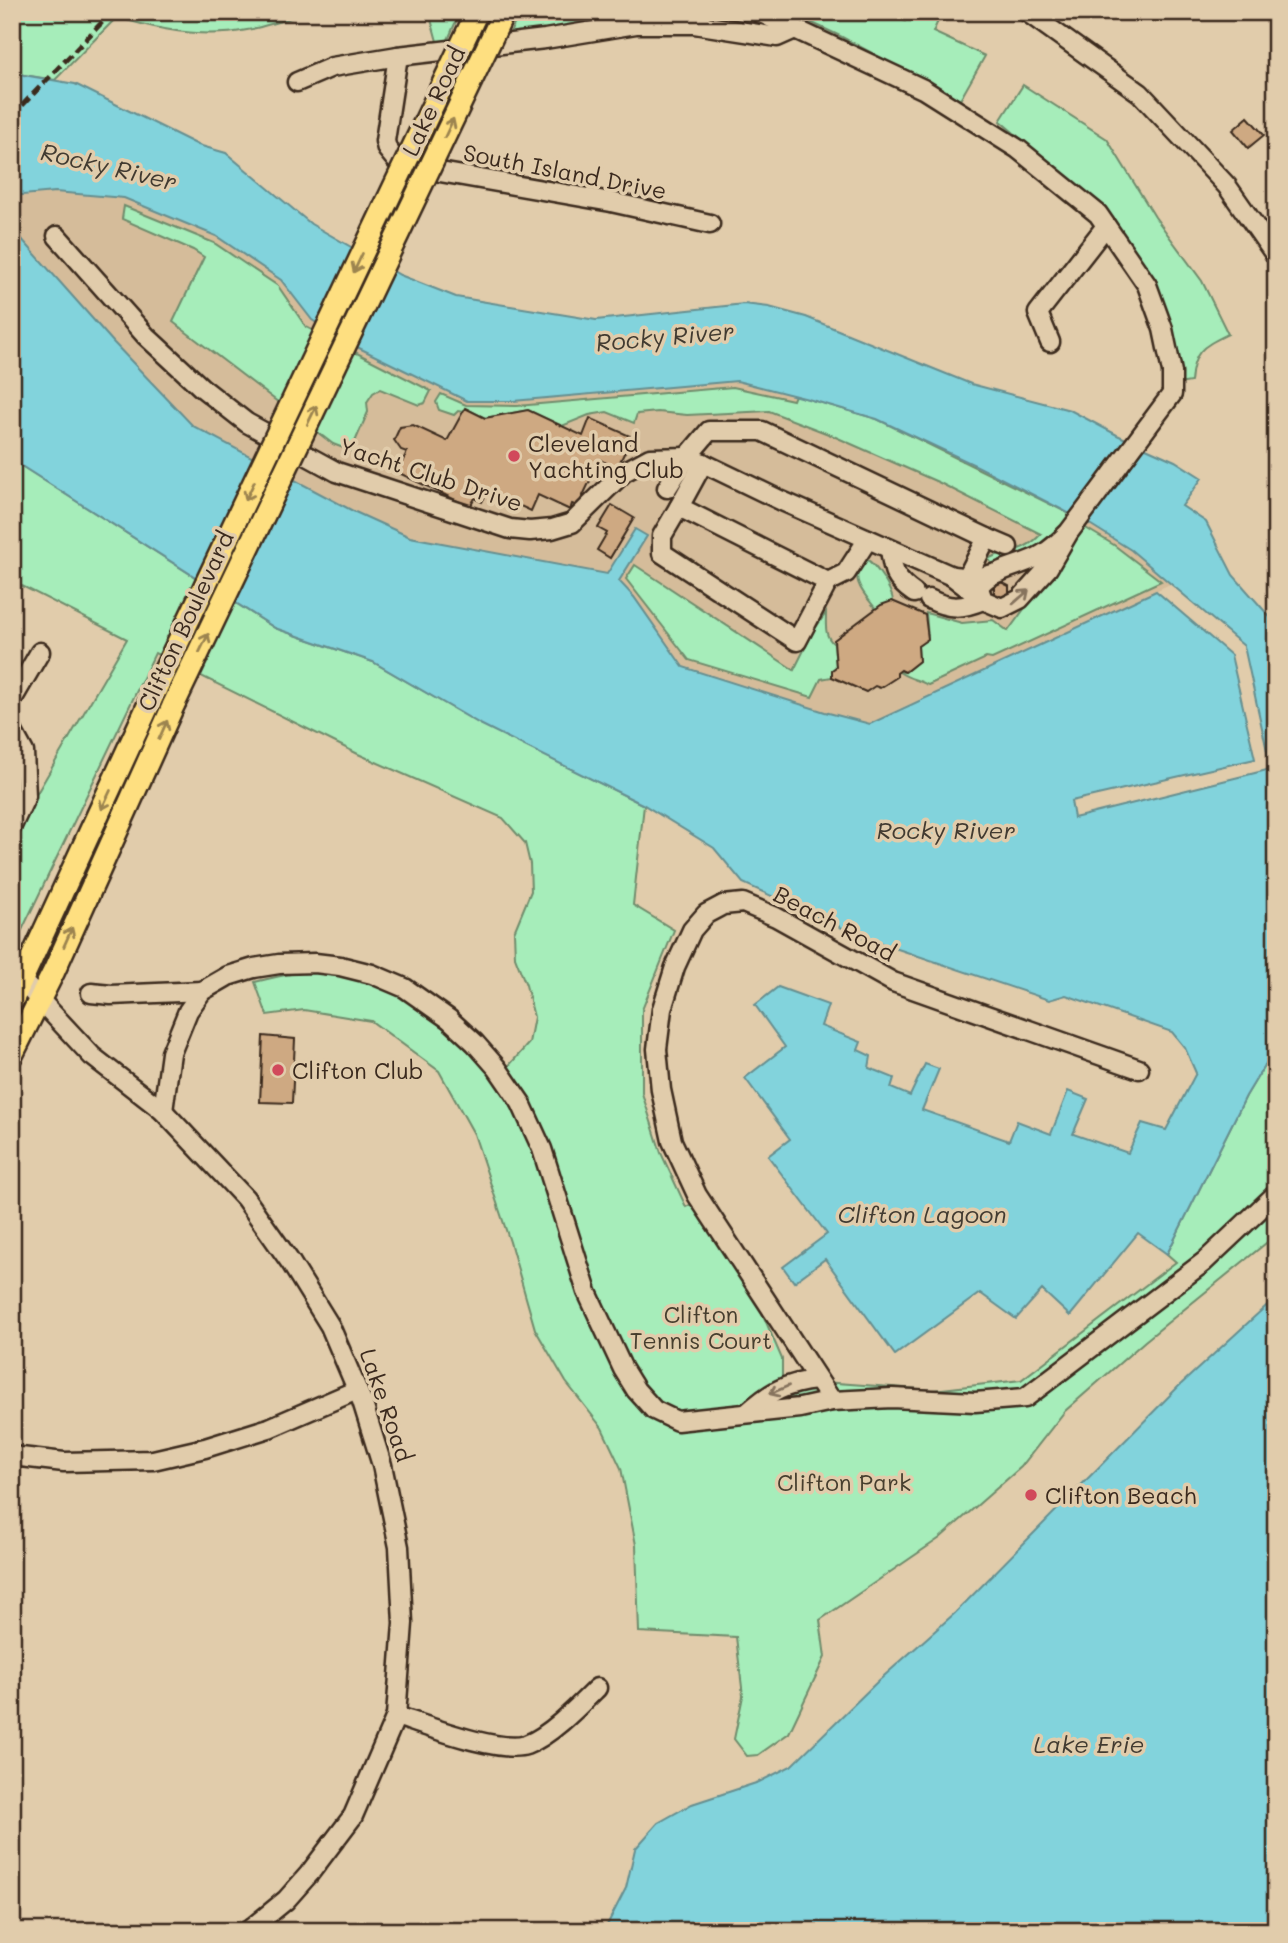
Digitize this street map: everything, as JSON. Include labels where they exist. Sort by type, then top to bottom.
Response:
[{"type":"main road","name":"Lake Road","points":[[387,202],[477,12]]},
{"type":"main road","name":"Lake Road","points":[[410,212],[504,12]]},
{"type":"main road","name":"Clifton Boulevard","points":[[12,1001],[18,975],[155,694],[387,202]]},
{"type":"main road","name":"Clifton Boulevard","points":[[12,1055],[174,704],[410,212]]},
{"type":"street","points":[[759,12],[923,89],[1018,149],[1098,214],[1147,285],[1163,329],[1172,372],[1172,394],[1069,532],[1048,568],[1020,599],[1002,608],[983,600],[966,607],[954,608],[921,596],[901,584],[894,573],[890,549]]},
{"type":"street","points":[[1027,12],[1140,93],[1227,186],[1276,256]]},
{"type":"street","points":[[297,82],[332,67],[636,24],[694,24],[778,37],[795,29]]},
{"type":"street","name":"South Island Drive","points":[[398,56],[385,141],[387,149],[400,165],[611,202],[710,224]]},
{"type":"street","points":[[1049,342],[1038,313],[1106,226]]},
{"type":"street","name":"Yacht Club Drive","points":[[57,236],[146,336],[201,387],[247,423],[337,472],[510,528],[530,531],[552,529],[572,523],[624,472],[650,458],[695,460],[890,549],[960,577],[983,600]]},
{"type":"street","points":[[868,539],[846,573],[828,582],[797,641],[662,553],[662,536],[679,507],[695,460],[709,431],[762,431],[1008,547]]},
{"type":"street","points":[[667,488],[695,460]]},
{"type":"street","points":[[679,507],[828,582]]},
{"type":"street","points":[[960,577],[993,574],[1026,563],[1043,554],[1069,532]]},
{"type":"street","points":[[960,577],[987,538]]},
{"type":"street","points":[[983,600],[979,588],[982,581],[993,574]]},
{"type":"street","points":[[12,700],[40,652]]},
{"type":"street","points":[[12,730],[24,752],[26,796],[12,826]]},
{"type":"street","name":"Beach Road","points":[[832,1401],[697,1195],[672,1141],[661,1090],[657,1049],[662,1009],[675,967],[692,930],[706,914],[723,905],[743,903],[776,917],[893,982],[1139,1069]]},
{"type":"street","points":[[163,1111],[171,1053],[188,1011],[202,992],[228,976],[279,964],[315,963],[372,974],[405,988],[449,1019],[475,1043],[497,1068],[521,1103],[542,1149],[587,1292],[623,1368],[636,1390],[654,1410],[677,1421],[800,1408],[832,1401],[891,1398],[975,1402],[1025,1398],[1204,1262],[1276,1194]]},
{"type":"street","name":"Lake Road","points":[[18,975],[92,1056],[163,1111],[245,1198],[291,1263],[330,1326],[357,1390],[382,1465],[399,1547],[403,1623],[396,1716],[353,1816],[286,1900],[248,1931]]},
{"type":"street","points":[[91,993],[111,995],[202,992]]},
{"type":"street","points":[[747,1413],[766,1395],[796,1382],[817,1380]]},
{"type":"street","points":[[12,1456],[64,1462],[153,1460],[205,1448],[269,1427],[357,1390]]},
{"type":"street","points":[[396,1716],[488,1744],[525,1745],[564,1721],[597,1688]]},
{"type":"shaded area","points":[[55,192],[124,198],[216,236],[281,280],[312,320],[719,382],[737,381],[808,399],[979,467],[1088,523],[1131,550],[1172,583],[870,724],[683,667],[634,597],[619,581],[647,537],[636,529],[607,574],[410,537],[353,511],[192,426],[12,228],[12,196]]},
{"type":"green space","points":[[12,12],[310,12],[255,28],[214,34],[165,29],[117,17],[55,80],[12,73],[18,46]]},
{"type":"green space","points":[[429,12],[460,12],[441,56]]},
{"type":"green space","points":[[520,12],[634,12],[508,37]]},
{"type":"green space","points":[[789,12],[882,12],[905,21],[910,12],[942,12],[933,32],[985,56],[960,100]]},
{"type":"green space","points":[[1023,85],[1107,139],[1155,217],[1202,281],[1228,334],[1200,351],[1194,363],[1191,382],[1178,384],[1172,340],[1102,208],[1000,121]]},
{"type":"green space","points":[[124,206],[214,243],[278,286],[306,327],[431,391],[425,403],[419,405],[380,389],[373,393],[367,402],[368,412],[351,451],[333,444],[173,322],[204,257],[122,219]]},
{"type":"green space","points":[[733,387],[793,400],[795,395],[877,419],[1072,515],[1053,540],[1037,553],[994,566],[988,559],[1021,548],[1041,534],[940,483],[769,411],[687,415],[658,412],[637,414],[634,423],[607,412],[589,415],[562,426],[528,410],[485,418],[465,408],[463,412],[458,411],[454,415],[439,410],[436,402],[441,394],[466,405],[517,406]]},
{"type":"green space","points":[[12,460],[275,628],[373,662],[481,724],[644,805],[633,905],[674,930],[642,1010],[642,1093],[661,1153],[686,1207],[694,1203],[760,1308],[782,1359],[782,1379],[933,1390],[1021,1380],[1176,1262],[1167,1254],[1246,1096],[1264,1066],[1276,1053],[1276,1235],[1145,1341],[1065,1411],[1021,1467],[940,1538],[820,1620],[825,1657],[789,1733],[758,1755],[747,1756],[734,1739],[743,1696],[736,1637],[639,1632],[636,1545],[621,1468],[602,1428],[566,1382],[535,1329],[510,1242],[474,1134],[439,1071],[371,1021],[304,1010],[267,1015],[255,982],[322,971],[347,975],[379,986],[410,1002],[437,1022],[497,1079],[529,1043],[534,1017],[515,957],[514,932],[531,891],[530,864],[525,843],[503,818],[358,754],[155,653],[22,930],[12,931],[12,836],[127,639],[12,581]]},
{"type":"green space","points":[[1084,527],[1114,545],[1161,581],[992,659],[986,658],[928,685],[899,672],[905,672],[919,661],[918,646],[928,638],[926,613],[962,623],[993,620],[1008,631]]},
{"type":"green space","points":[[866,559],[883,578],[893,601],[876,609],[862,591],[857,579],[860,566]]},
{"type":"green space","points":[[635,565],[794,670],[814,630],[826,613],[827,634],[834,644],[836,667],[832,670],[832,677],[821,679],[812,697],[689,660],[626,579]]},
{"type":"water","name":"Rocky River","points":[[12,73],[75,84],[198,145],[226,153],[311,224],[400,275],[456,297],[596,320],[744,304],[769,307],[806,317],[971,384],[1070,410],[1175,461],[1202,478],[1182,506],[1206,522],[1233,575],[1276,624],[1276,1053],[1264,1066],[1246,1096],[1167,1254],[1138,1233],[1070,1316],[1042,1290],[1016,1319],[980,1293],[895,1355],[825,1259],[794,1282],[783,1267],[827,1234],[768,1156],[790,1139],[745,1078],[785,1047],[755,1005],[778,987],[828,1005],[821,1026],[861,1042],[858,1050],[871,1056],[869,1068],[894,1078],[891,1088],[910,1096],[925,1064],[939,1069],[922,1110],[1009,1141],[1017,1121],[1051,1134],[1068,1091],[1088,1099],[1073,1134],[1128,1153],[1142,1123],[1166,1130],[1196,1073],[1185,1048],[1172,1032],[1066,995],[1049,1000],[862,937],[743,883],[714,848],[644,805],[480,724],[373,662],[275,628],[12,460],[12,228],[114,343],[193,426],[353,511],[410,537],[607,574],[635,529],[647,536],[619,581],[634,597],[683,667],[870,724],[1156,591],[1231,655],[1255,759],[1071,801],[1074,818],[1271,769],[1244,646],[1131,550],[1088,523],[877,419],[737,381],[513,401],[467,401],[351,344],[312,320],[281,280],[216,236],[124,198],[55,192],[12,196]]},
{"type":"water","name":"Lake Erie","points":[[1276,1297],[1276,1931],[604,1931],[626,1888],[635,1849],[658,1823],[692,1804],[759,1782],[791,1766],[876,1683],[955,1613],[1179,1386]]},
{"type":"building","points":[[1248,117],[1264,135],[1248,148],[1233,130]]},
{"type":"building","name":"Cleveland Yachting Club","points":[[465,408],[485,418],[528,410],[583,436],[590,418],[632,437],[617,468],[600,460],[578,506],[572,504],[570,510],[538,495],[531,511],[488,491],[482,502],[475,498],[470,507],[397,472],[407,452],[401,450],[394,440],[400,427],[413,425],[447,441]]},
{"type":"building","points":[[612,505],[634,518],[610,558],[597,550],[607,533],[598,528]]},
{"type":"building","points":[[1001,582],[1009,586],[1009,594],[1001,599],[994,595],[994,586]]},
{"type":"building","points":[[892,601],[925,615],[928,639],[918,646],[919,661],[905,672],[901,670],[897,677],[880,688],[875,686],[866,692],[832,677],[832,670],[836,667],[834,640],[881,605]]},
{"type":"building","name":"Clifton Club","points":[[263,1036],[295,1039],[292,1103],[260,1102]]},
{"type":"railway","points":[[12,116],[112,12]]},
{"type":"place","name":"Cleveland Yachting Club","points":[[514,456]]},
{"type":"place","name":"Clifton Club","points":[[278,1070]]},
{"type":"place","name":"Clifton Beach","points":[[1031,1495]]},
{"type":"water label","name":"Clifton Lagoon","points":[[922,1213]]},
{"type":"park label","name":"Clifton Tennis Court","points":[[701,1327]]},
{"type":"park label","name":"Clifton Park","points":[[844,1482]]}]
